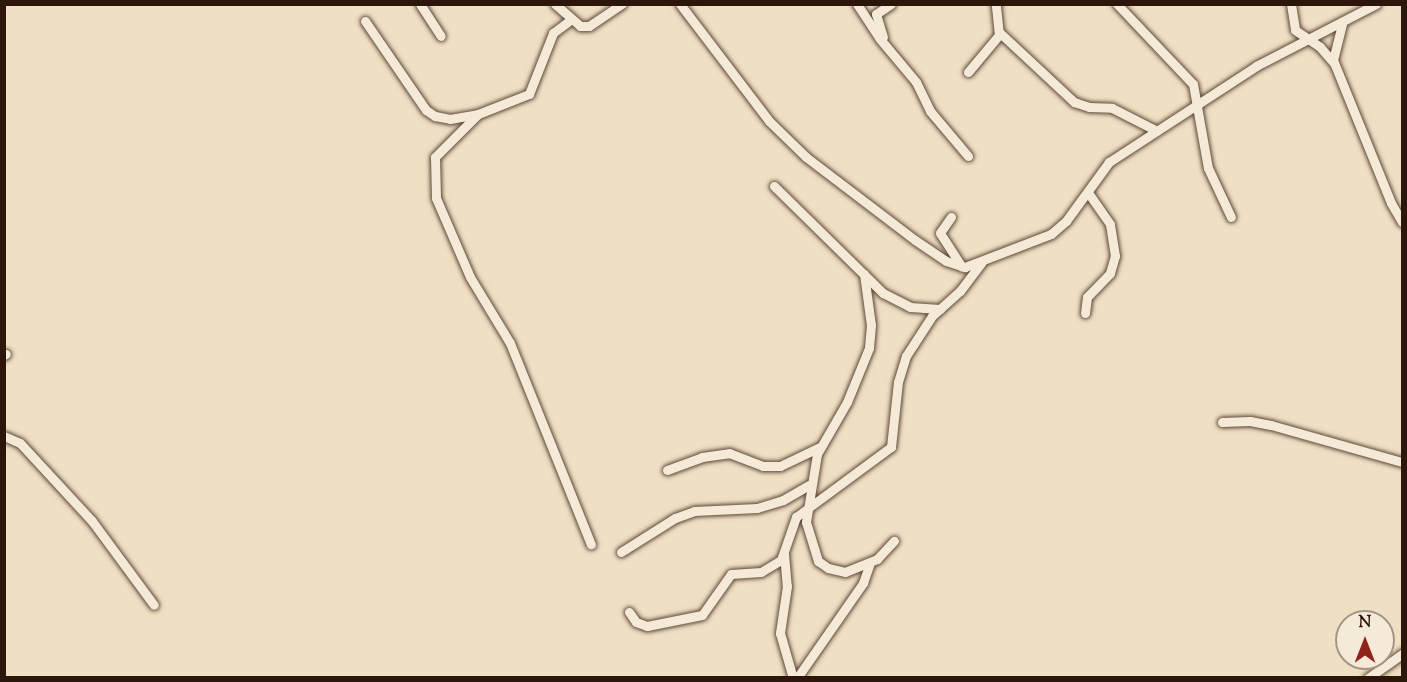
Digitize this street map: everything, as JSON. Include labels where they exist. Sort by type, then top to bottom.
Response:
[{"type":"street","points":[[420,4],[441,36]]},
{"type":"street","points":[[555,4],[570,20],[589,26],[622,4]]},
{"type":"street","points":[[680,4],[769,121],[806,157],[915,240],[962,267],[982,262],[1052,234],[1088,193],[1108,162],[1196,104],[1309,38],[1342,24],[1376,4]]},
{"type":"street","points":[[857,4],[885,46],[968,156]]},
{"type":"street","points":[[885,46],[876,14],[891,4]]},
{"type":"street","points":[[996,4],[999,32],[1074,102],[1112,108],[1155,130]]},
{"type":"street","points":[[1117,4],[1190,79],[1208,168],[1232,217]]},
{"type":"street","points":[[1291,4],[1293,26],[1309,38],[1336,67]]},
{"type":"street","points":[[1351,4],[1357,15]]},
{"type":"street","points":[[365,21],[426,110],[435,117],[450,119],[478,114],[528,94],[553,33],[570,20]]},
{"type":"street","points":[[1342,24],[1335,49],[1336,67],[1391,204],[1402,222]]},
{"type":"street","points":[[968,72],[999,32]]},
{"type":"street","points":[[478,114],[435,157],[436,198],[470,277],[510,343],[591,544]]},
{"type":"street","points":[[774,186],[864,274],[897,302],[921,310],[940,309]]},
{"type":"street","points":[[1085,313],[1087,297],[1110,273],[1115,256],[1110,224],[1088,193]]},
{"type":"street","points":[[951,217],[940,233],[962,267]]},
{"type":"street","points":[[795,678],[780,633],[787,586],[784,554],[792,524],[806,507],[891,447],[898,382],[906,356],[916,336],[982,262]]},
{"type":"street","points":[[864,274],[871,325],[869,348],[847,402],[820,447],[809,485],[806,507],[808,540],[818,561],[828,568],[845,572],[870,563],[886,554],[894,541]]},
{"type":"street","points":[[1222,422],[1250,421],[1402,462]]},
{"type":"street","points":[[4,436],[20,443],[92,520],[154,605]]},
{"type":"street","points":[[667,470],[702,457],[729,453],[763,466],[780,466],[820,447]]},
{"type":"street","points":[[621,552],[675,518],[694,512],[757,508],[783,500],[809,485]]},
{"type":"street","points":[[629,612],[636,622],[647,626],[702,615],[728,576],[736,572],[766,570],[784,554]]},
{"type":"street","points":[[795,678],[863,583],[870,563]]},
{"type":"street","points":[[1368,678],[1402,654]]}]
